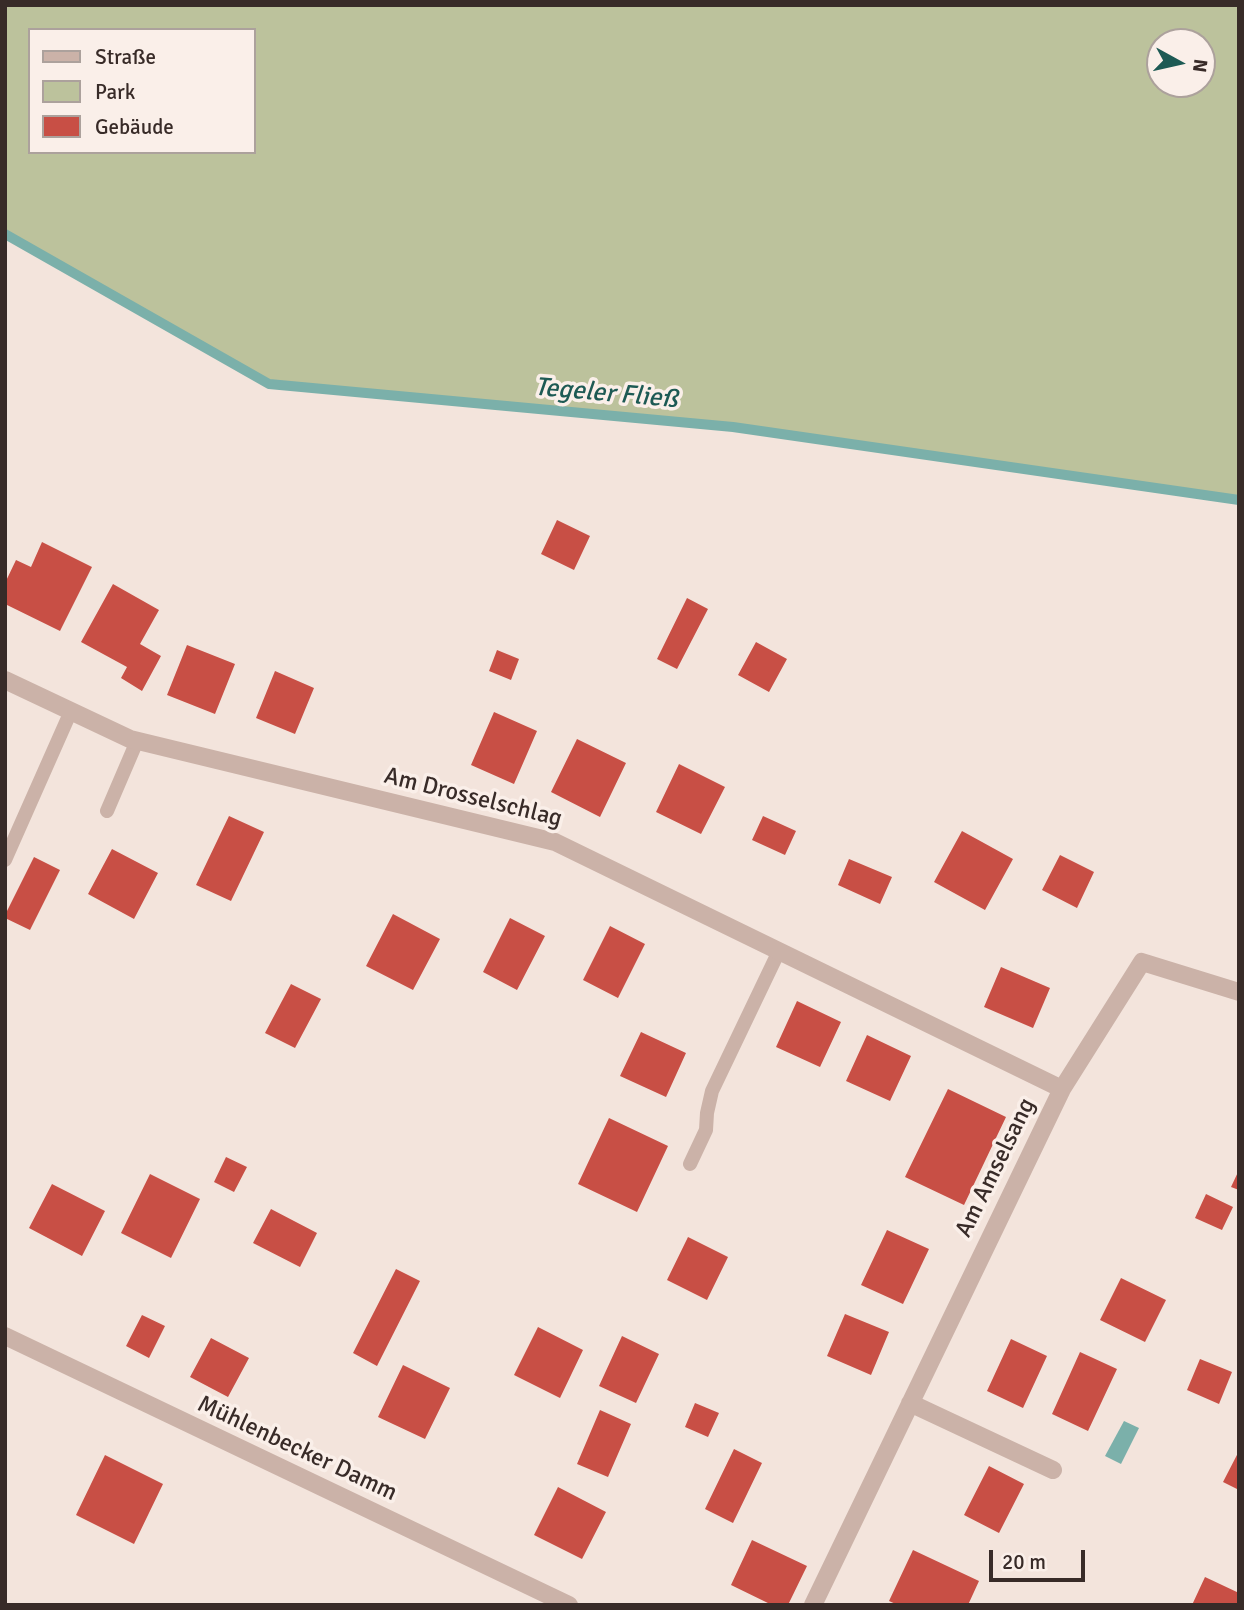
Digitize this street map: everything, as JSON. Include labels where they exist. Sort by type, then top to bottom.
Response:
[{"type":"street","name":"Am Drosselschlag","points":[[5,680],[137,741],[555,842],[1062,1088]]},
{"type":"street","name":"Am Amselsang","points":[[813,1605],[1062,1088],[1142,962],[1239,992]]},
{"type":"street","name":"Mühlenbecker Damm","points":[[5,1336],[569,1605]]},
{"type":"street","points":[[910,1403],[1053,1470]]},
{"type":"lane","points":[[5,860],[71,711]]},
{"type":"lane","points":[[107,811],[137,741]]},
{"type":"lane","points":[[690,1164],[706,1130],[712,1091],[779,951]]},
{"type":"green space","points":[[5,5],[1239,5],[1239,500],[733,427],[269,384],[5,234]]},
{"type":"water","points":[[1124,1421],[1139,1428],[1121,1464],[1105,1456]]},
{"type":"building","points":[[557,520],[590,536],[574,570],[541,554]]},
{"type":"building","points":[[42,542],[92,567],[60,631],[5,604],[5,583],[16,560],[31,567]]},
{"type":"building","points":[[113,584],[159,610],[140,644],[161,656],[142,691],[121,678],[127,667],[81,642]]},
{"type":"building","points":[[687,598],[708,609],[677,669],[657,659]]},
{"type":"building","points":[[756,642],[787,659],[769,692],[738,675]]},
{"type":"building","points":[[187,645],[235,664],[215,714],[167,695]]},
{"type":"building","points":[[497,650],[519,659],[511,680],[489,671]]},
{"type":"building","points":[[275,671],[314,688],[295,734],[256,718]]},
{"type":"building","points":[[494,712],[537,731],[514,784],[471,765]]},
{"type":"building","points":[[577,739],[626,763],[600,817],[551,792]]},
{"type":"building","points":[[679,764],[725,787],[701,834],[656,812]]},
{"type":"building","points":[[229,816],[264,832],[231,901],[196,885]]},
{"type":"building","points":[[763,816],[796,831],[785,855],[752,840]]},
{"type":"building","points":[[962,831],[1013,859],[985,910],[934,882]]},
{"type":"building","points":[[112,849],[158,873],[134,919],[88,894]]},
{"type":"building","points":[[1060,855],[1094,872],[1077,908],[1042,890]]},
{"type":"building","points":[[34,857],[60,870],[30,930],[5,918],[5,915]]},
{"type":"building","points":[[849,859],[892,877],[880,904],[838,885]]},
{"type":"building","points":[[393,914],[440,939],[413,990],[366,966]]},
{"type":"building","points":[[510,918],[545,936],[517,990],[483,972]]},
{"type":"building","points":[[610,926],[645,944],[618,998],[583,980]]},
{"type":"building","points":[[1001,967],[1050,988],[1033,1028],[984,1007]]},
{"type":"building","points":[[291,984],[321,999],[295,1048],[265,1033]]},
{"type":"building","points":[[797,1001],[841,1022],[820,1067],[776,1047]]},
{"type":"building","points":[[641,1032],[686,1053],[666,1097],[620,1076]]},
{"type":"building","points":[[867,1035],[911,1056],[890,1101],[846,1081]]},
{"type":"building","points":[[948,1089],[1006,1117],[964,1205],[905,1177]]},
{"type":"building","points":[[609,1118],[668,1146],[637,1212],[578,1184]]},
{"type":"building","points":[[226,1157],[247,1167],[234,1192],[214,1182]]},
{"type":"building","points":[[1239,1170],[1239,1190],[1231,1187]]},
{"type":"building","points":[[150,1174],[200,1199],[171,1258],[121,1233]]},
{"type":"building","points":[[52,1184],[105,1211],[82,1256],[29,1228]]},
{"type":"building","points":[[1206,1194],[1233,1207],[1222,1230],[1195,1218]]},
{"type":"building","points":[[271,1209],[317,1233],[300,1267],[253,1243]]},
{"type":"building","points":[[887,1230],[929,1249],[903,1304],[861,1285]]},
{"type":"building","points":[[688,1237],[728,1257],[707,1300],[667,1280]]},
{"type":"building","points":[[396,1269],[420,1281],[377,1366],[353,1353]]},
{"type":"building","points":[[1121,1278],[1166,1300],[1145,1342],[1100,1320]]},
{"type":"building","points":[[845,1314],[889,1332],[871,1375],[827,1356]]},
{"type":"building","points":[[142,1315],[165,1326],[149,1358],[126,1346]]},
{"type":"building","points":[[538,1327],[583,1350],[560,1398],[514,1375]]},
{"type":"building","points":[[622,1336],[659,1354],[636,1403],[599,1386]]},
{"type":"building","points":[[211,1338],[249,1358],[228,1397],[190,1377]]},
{"type":"building","points":[[1011,1339],[1047,1356],[1023,1408],[987,1391]]},
{"type":"building","points":[[1080,1352],[1117,1369],[1088,1431],[1052,1414]]},
{"type":"building","points":[[1200,1359],[1232,1372],[1219,1404],[1187,1390]]},
{"type":"building","points":[[403,1365],[450,1388],[425,1439],[378,1417]]},
{"type":"building","points":[[695,1403],[719,1413],[708,1437],[685,1427]]},
{"type":"building","points":[[600,1410],[631,1424],[608,1477],[577,1464]]},
{"type":"building","points":[[734,1449],[762,1463],[733,1523],[705,1509]]},
{"type":"building","points":[[1239,1451],[1239,1490],[1223,1482]]},
{"type":"building","points":[[105,1455],[163,1484],[134,1544],[76,1515]]},
{"type":"building","points":[[989,1466],[1024,1484],[999,1533],[964,1515]]},
{"type":"building","points":[[558,1487],[606,1512],[582,1559],[534,1535]]},
{"type":"building","points":[[752,1540],[807,1566],[788,1605],[772,1605],[731,1585]]},
{"type":"building","points":[[913,1550],[979,1581],[968,1605],[898,1605],[889,1601]]},
{"type":"building","points":[[1205,1577],[1239,1593],[1239,1605],[1192,1605]]},
{"type":"waterway","name":"Tegeler Fließ","points":[[5,234],[269,384],[733,427],[1239,500]]}]
